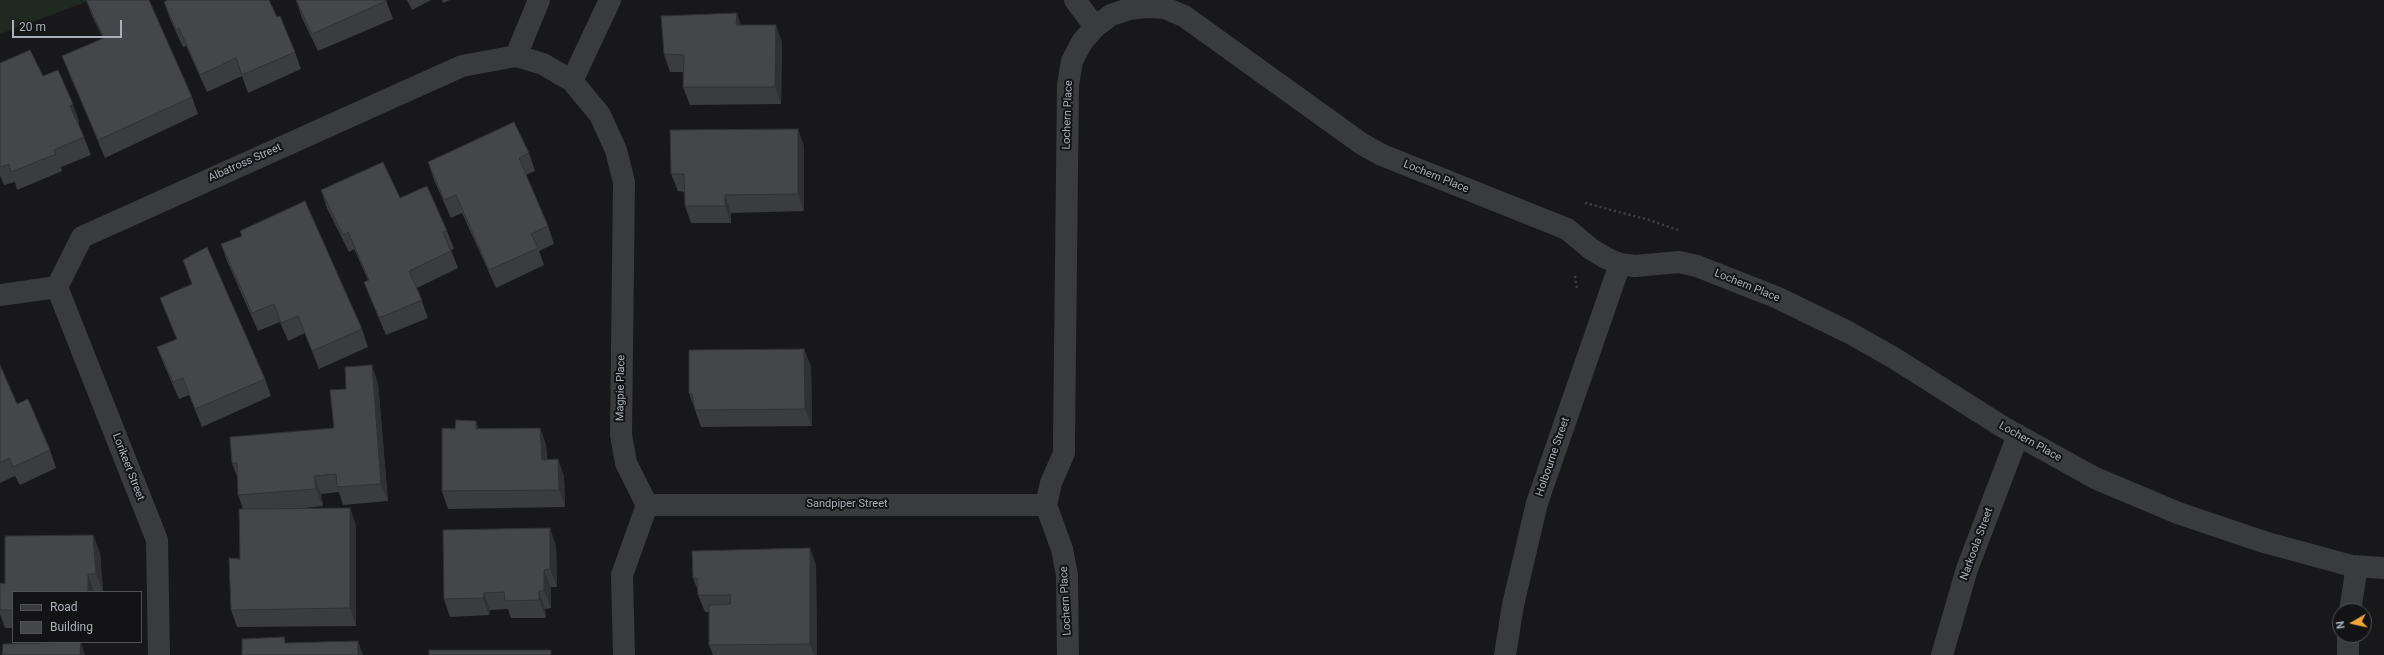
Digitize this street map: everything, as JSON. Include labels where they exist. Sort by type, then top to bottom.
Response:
[{"type":"street","points":[[516,56],[540,0]]},
{"type":"street","points":[[572,82],[610,0]]},
{"type":"street","points":[[1075,0],[1095,27]]},
{"type":"street","name":"Lochern Place","points":[[1068,655],[1067,575],[1062,549],[1046,505],[1051,483],[1064,453],[1068,86],[1072,61],[1082,42],[1095,27],[1111,15],[1129,9],[1146,7],[1165,8],[1184,16],[1362,144],[1382,155],[1566,229],[1591,249],[1620,264],[1635,266],[1679,262],[1697,266],[1778,298],[1848,332],[1887,354],[2018,435],[2095,478],[2178,513],[2264,542],[2357,566],[2384,568]]},
{"type":"street","name":"Albatross Street","points":[[57,287],[82,237],[462,66],[516,56],[544,64],[572,82],[600,115]]},
{"type":"street","name":"Magpie Place","points":[[600,115],[616,150],[624,182],[621,435],[626,463],[647,505]]},
{"type":"street","name":"Holbourne Street","points":[[1505,655],[1513,605],[1537,503],[1620,264]]},
{"type":"street","points":[[0,295],[57,287]]},
{"type":"street","name":"Lorikeet Street","points":[[57,287],[157,540],[159,655]]},
{"type":"street","name":"Narkoola Street","points":[[1942,655],[1967,569],[2018,435]]},
{"type":"street","points":[[624,655],[622,575],[647,505]]},
{"type":"street","name":"Sandpiper Street","points":[[647,505],[1046,505]]},
{"type":"street","points":[[2351,603],[2357,566]]},
{"type":"street","points":[[2348,643],[2348,655]]},
{"type":"path","points":[[1578,201],[1649,220],[1685,233]]},
{"type":"path","points":[[1573,273],[1578,291]]},
{"type":"shaded area","points":[[0,0],[91,0],[0,34]]},
{"type":"building","points":[[86,0],[149,0],[192,97],[98,140],[62,56],[104,38]]},
{"type":"building","points":[[168,0],[269,0],[277,17],[280,16],[295,52],[242,75],[236,58],[200,75],[179,28],[176,30],[164,2]]},
{"type":"building","points":[[296,0],[386,0],[386,1],[312,34]]},
{"type":"building","points":[[737,13],[736,25],[776,25],[775,87],[683,87],[684,55],[664,54],[661,16]]},
{"type":"building","points":[[30,50],[43,76],[58,70],[73,104],[70,106],[84,137],[54,150],[56,154],[11,172],[9,164],[0,167],[0,63]]},
{"type":"building","points":[[514,122],[529,153],[519,158],[548,226],[531,234],[538,248],[489,270],[456,195],[444,200],[428,162]]},
{"type":"building","points":[[798,129],[798,194],[725,195],[725,206],[685,206],[684,174],[671,174],[670,130]]},
{"type":"building","points":[[383,162],[400,198],[427,186],[447,231],[443,232],[451,251],[409,271],[422,300],[379,318],[364,282],[369,280],[348,232],[343,235],[321,190]]},
{"type":"building","points":[[305,201],[362,329],[312,351],[298,316],[281,323],[274,304],[252,313],[221,244],[242,236],[240,231]]},
{"type":"building","points":[[207,247],[265,379],[195,409],[183,378],[173,382],[157,347],[177,339],[160,298],[192,284],[183,260]]},
{"type":"building","points":[[804,349],[805,409],[695,410],[692,394],[689,393],[689,350]]},
{"type":"building","points":[[0,365],[17,404],[28,399],[50,450],[13,467],[9,458],[0,463]]},
{"type":"building","points":[[372,365],[381,484],[337,487],[336,474],[314,476],[316,489],[238,495],[237,463],[232,463],[230,437],[334,428],[330,390],[346,389],[345,367]]},
{"type":"building","points":[[456,420],[476,421],[476,429],[540,428],[542,460],[558,459],[559,490],[442,491],[442,428],[455,429]]},
{"type":"building","points":[[350,508],[350,608],[231,610],[229,558],[240,559],[239,509]]},
{"type":"building","points":[[550,528],[550,569],[544,570],[544,591],[539,591],[539,600],[505,601],[504,592],[484,593],[483,598],[444,599],[443,530]]},
{"type":"building","points":[[93,535],[96,574],[88,574],[88,591],[12,591],[12,610],[0,610],[0,583],[5,584],[5,536]]},
{"type":"building","points":[[810,548],[810,644],[709,645],[709,605],[730,604],[731,595],[698,595],[697,578],[693,578],[692,551]]},
{"type":"building","points":[[284,637],[285,643],[358,641],[358,655],[242,655],[242,639]]},
{"type":"building","points":[[81,643],[80,655],[2,655],[3,644]]},
{"type":"building","points":[[429,650],[551,650],[551,655],[429,655]]}]
